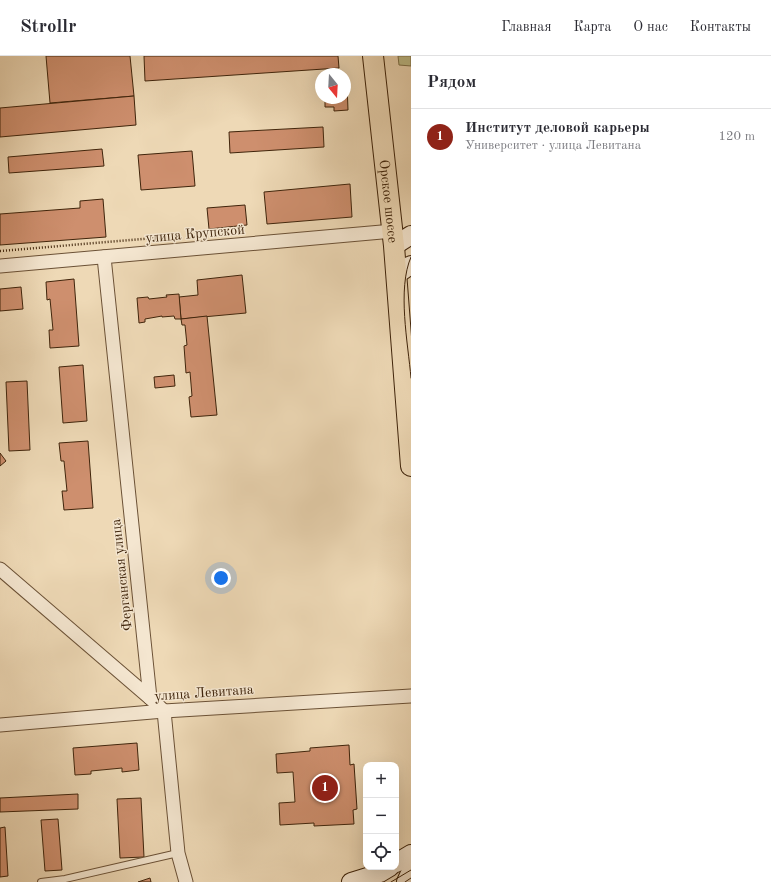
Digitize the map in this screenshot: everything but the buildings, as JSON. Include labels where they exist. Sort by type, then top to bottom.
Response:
[{"type":"main road","name":"Орское шоссе","points":[[373,56],[403,270],[411,466]]},
{"type":"main road","points":[[399,861],[411,854]]},
{"type":"main road","points":[[351,882],[385,870]]},
{"type":"main road","points":[[406,882],[411,871]]},
{"type":"street","name":"улица Крупской","points":[[0,266],[104,257],[399,237]]},
{"type":"street","name":"Ферганская улица","points":[[104,257],[150,698]]},
{"type":"street","points":[[0,570],[164,711],[178,853],[186,882]]},
{"type":"street","name":"улица Левитана","points":[[0,725],[164,711],[411,696]]},
{"type":"lane","points":[[40,882],[65,879],[178,853]]},
{"type":"green space","points":[[398,56],[411,56],[411,66],[399,65]]},
{"type":"tram line","points":[[411,257],[407,270],[404,300],[411,378]]},
{"type":"tram line","points":[[391,882],[411,870]]},
{"type":"tram line","points":[[405,882],[411,878]]},
{"type":"place","name":"Институт деловой карьеры","points":[[325,788]]}]
